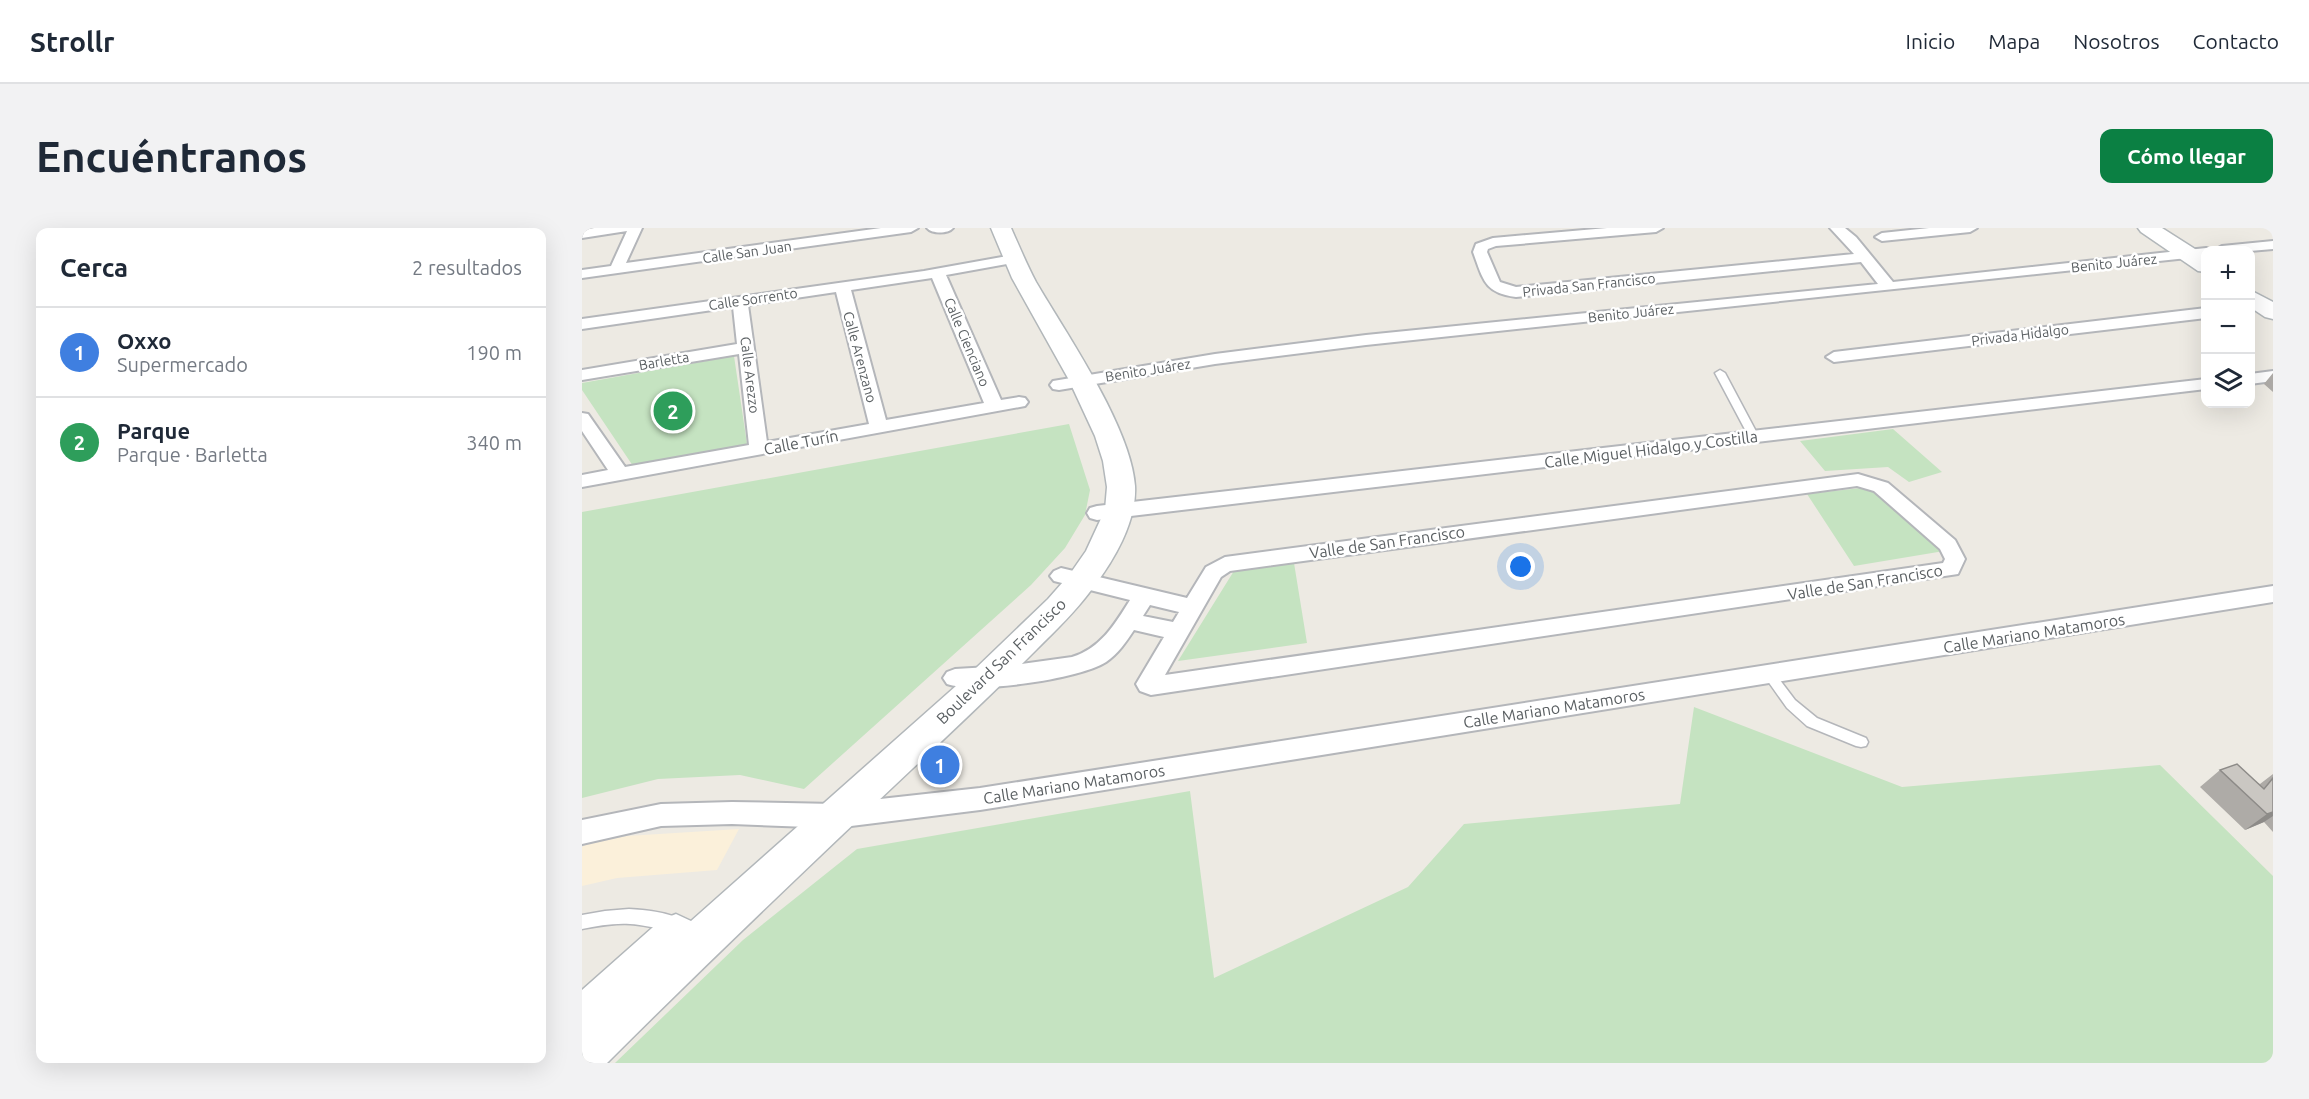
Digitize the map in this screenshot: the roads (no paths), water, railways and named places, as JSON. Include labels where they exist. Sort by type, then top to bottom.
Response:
[{"type":"street","points":[[582,234],[623,228]]},
{"type":"street","points":[[616,270],[635,228]]},
{"type":"street","name":"Calle San Juan","points":[[582,274],[840,233],[911,228]]},
{"type":"street","points":[[934,228],[946,228]]},
{"type":"street","name":"Boulevard San Francisco","points":[[582,1020],[694,931],[970,679],[1071,579],[1100,554],[1108,512],[1121,487],[1117,461],[1108,436],[1070,382],[1006,263],[984,237],[983,228]]},
{"type":"street","name":"Boulevard San Francisco","points":[[1001,228],[1006,263]]},
{"type":"street","name":"Privada San Francisco","points":[[1656,228],[1493,243],[1481,247],[1480,252],[1494,286],[1504,291],[1516,292],[1864,256]]},
{"type":"street","points":[[1837,228],[1889,287]]},
{"type":"street","points":[[1882,237],[1970,228]]},
{"type":"street","points":[[2148,228],[2201,253]]},
{"type":"street","points":[[2165,228],[2201,252]]},
{"type":"street","name":"Benito Juárez","points":[[2255,248],[2273,245]]},
{"type":"street","name":"Benito Juárez","points":[[1070,382],[1215,359],[1366,340],[2201,255]]},
{"type":"street","name":"Calle Sorrento","points":[[582,324],[1006,263]]},
{"type":"street","name":"Calle Cienciano","points":[[934,274],[995,407]]},
{"type":"street","name":"Calle Arenzano","points":[[842,286],[879,427]]},
{"type":"street","name":"Calle Arezzo","points":[[740,301],[759,450]]},
{"type":"street","name":"Privada Hidalgo","points":[[1834,357],[2201,314]]},
{"type":"street","name":"Barletta","points":[[582,375],[746,348]]},
{"type":"street","points":[[2255,378],[2273,376]]},
{"type":"street","name":"Calle Miguel Hidalgo y Costilla","points":[[1108,512],[2201,384]]},
{"type":"street","name":"Calle Turín","points":[[582,481],[1019,402]]},
{"type":"street","points":[[582,417],[621,475]]},
{"type":"street","name":"Valle de San Francisco","points":[[1851,480],[1863,480],[1881,487],[1948,544],[1955,559],[1951,569],[1944,571],[1149,686],[1149,682],[1177,631],[1213,572],[1225,564],[1851,480]]},
{"type":"street","points":[[1071,579],[1192,608]]},
{"type":"street","name":"Calle Mariano Matamoros","points":[[582,832],[661,815],[732,813],[821,816],[980,798],[2273,594]]},
{"type":"street","points":[[970,679],[1084,663],[1099,656],[1128,621],[1144,597]]},
{"type":"street","points":[[1128,621],[1177,631]]},
{"type":"street","name":"Boulevard San Francisco","points":[[582,1056],[694,931]]},
{"type":"lane","points":[[1720,373],[1754,437]]},
{"type":"lane","points":[[1769,674],[1791,704],[1812,722],[1861,742]]},
{"type":"lane","points":[[582,922],[615,916],[636,917],[658,919],[694,931]]},
{"type":"place","name":"Parque","points":[[673,411]]},
{"type":"place","name":"Oxxo","points":[[940,765]]}]
